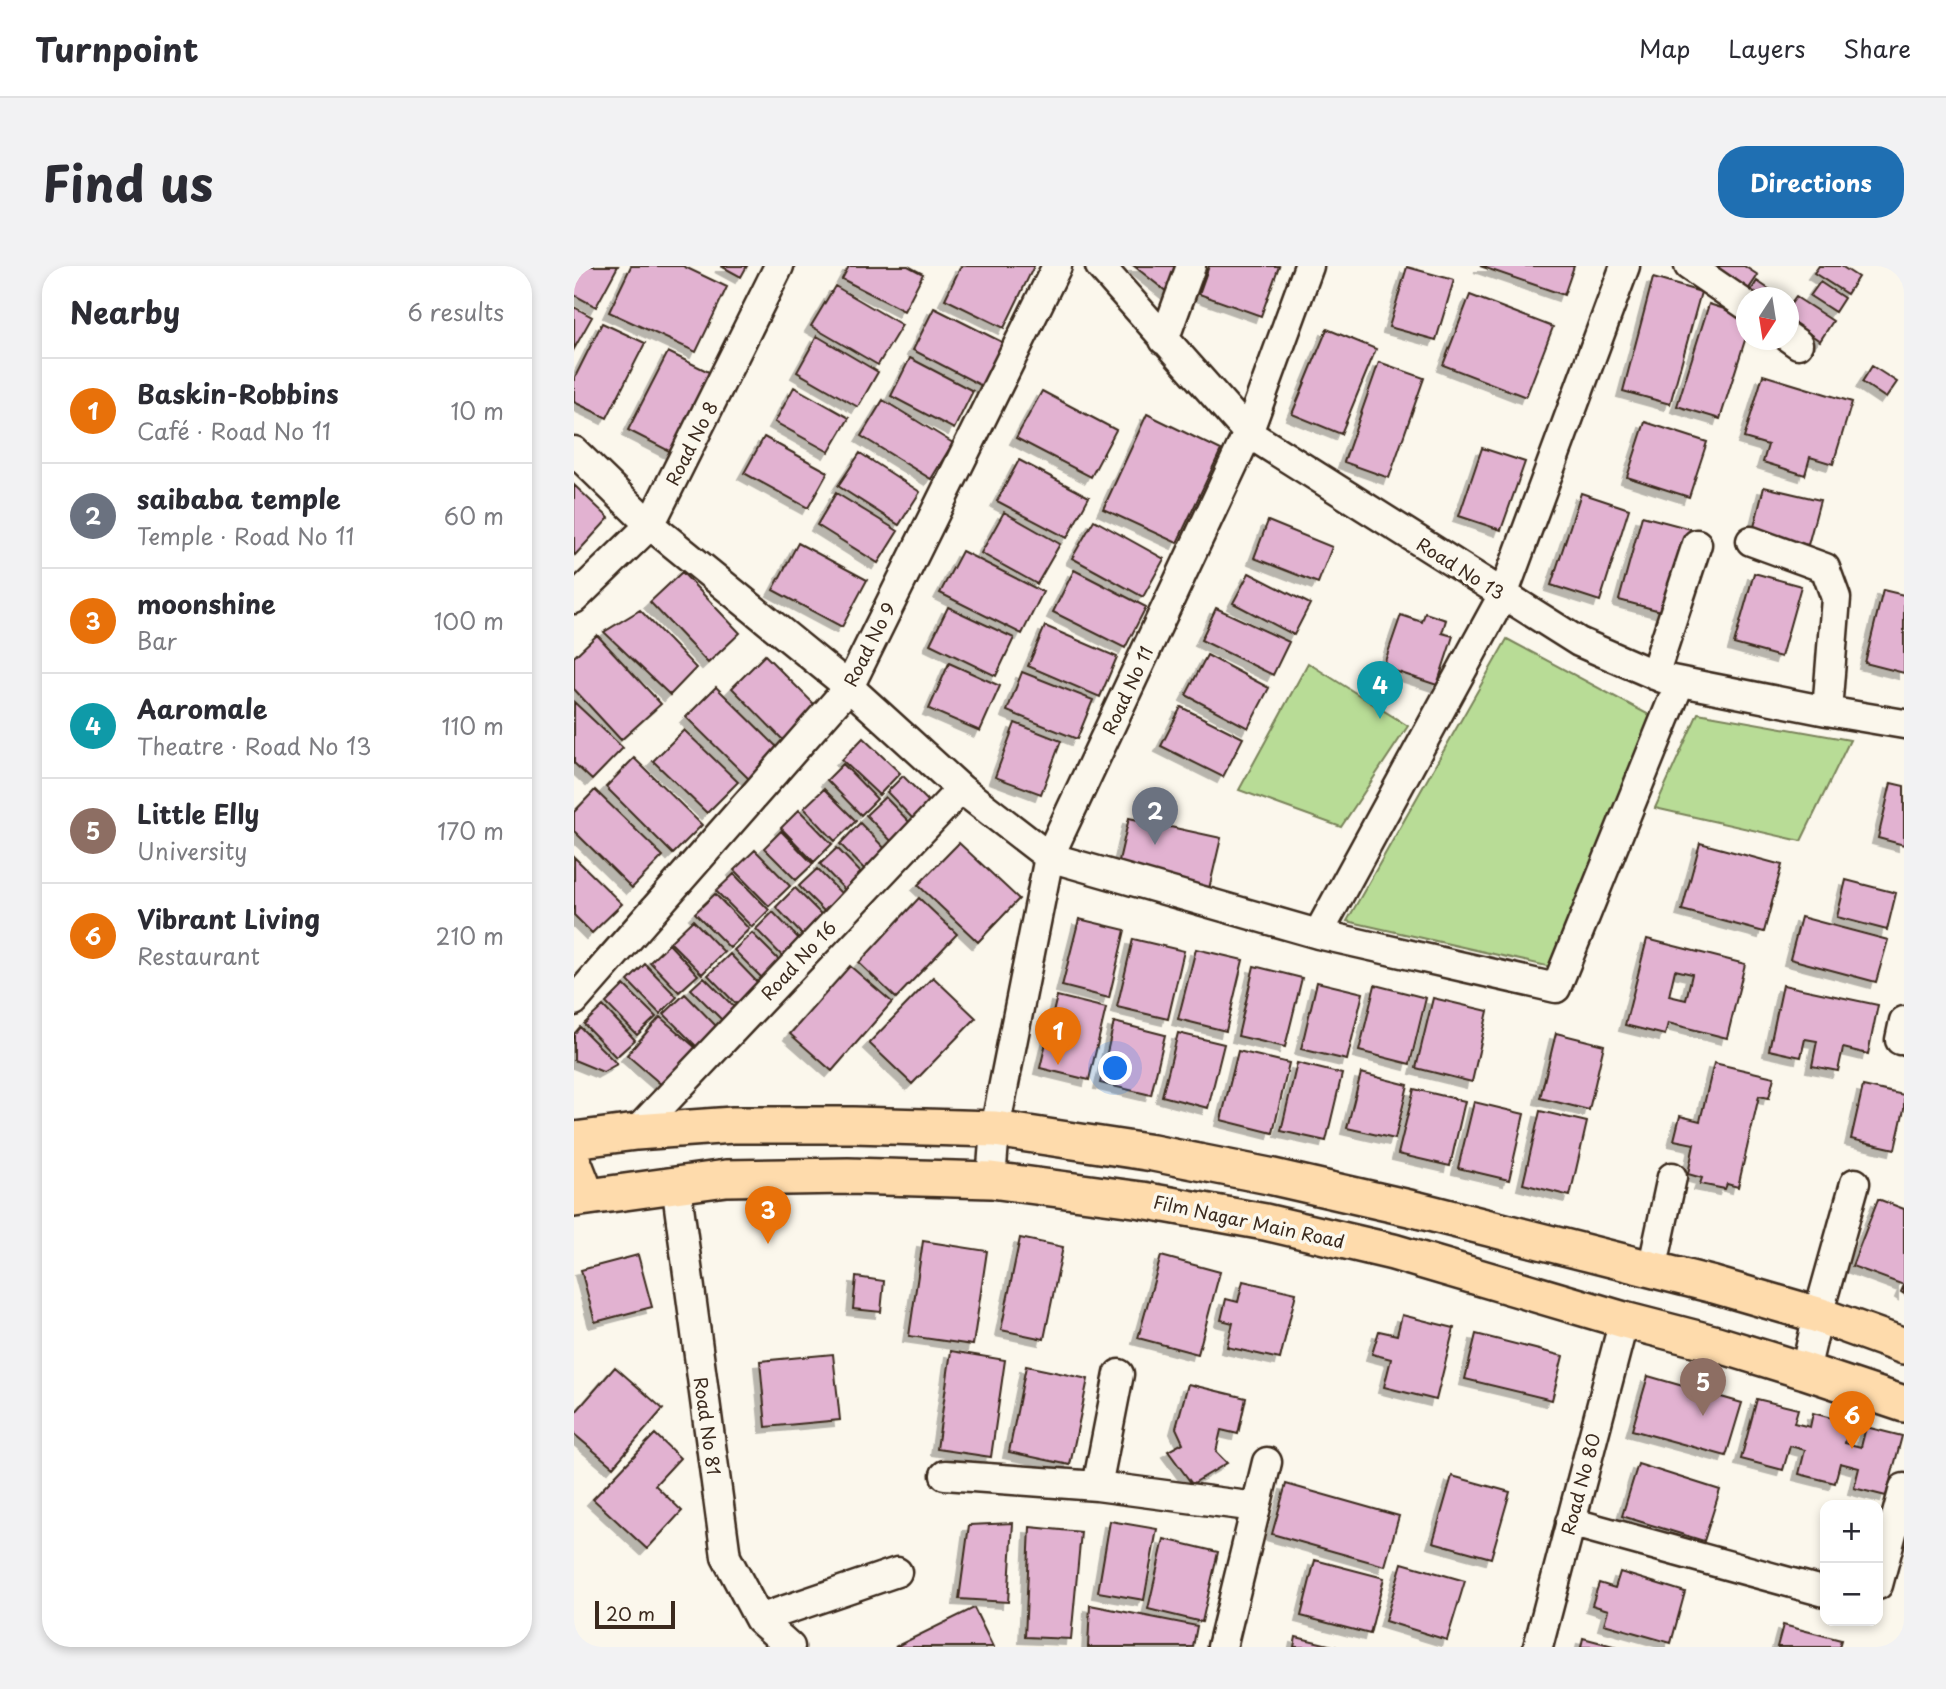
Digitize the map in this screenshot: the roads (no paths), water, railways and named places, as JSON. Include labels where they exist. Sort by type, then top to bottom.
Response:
[{"type":"main road","points":[[574,1140],[636,1132],[733,1125],[853,1125],[995,1129],[1153,1153],[1418,1210],[1653,1270],[1818,1315],[1904,1346]]},
{"type":"main road","points":[[574,1164],[580,1198]]},
{"type":"main road","name":"Film Nagar Main Road","points":[[580,1198],[726,1178],[848,1176],[991,1180],[1142,1199],[1265,1222],[1393,1252],[1624,1320],[1717,1344],[1904,1404]]},
{"type":"street","name":"Road No 8","points":[[574,599],[650,525],[779,266]]},
{"type":"street","name":"Road No 9","points":[[574,1001],[849,687],[1057,266]]},
{"type":"street","name":"Road No 13","points":[[1100,266],[1248,433],[1578,642],[1667,678],[1904,724]]},
{"type":"street","points":[[1164,340],[1191,266]]},
{"type":"street","name":"Road No 11","points":[[991,1180],[995,1129],[1049,857],[1248,433],[1309,266]]},
{"type":"street","points":[[1318,934],[1503,594],[1625,266]]},
{"type":"street","points":[[1689,266],[1736,298]]},
{"type":"street","points":[[574,451],[650,525],[849,687],[961,789],[1049,857],[1318,934],[1556,988],[1667,678],[1697,544]]},
{"type":"street","points":[[1751,541],[1825,568],[1836,598],[1827,710]]},
{"type":"street","name":"Road No 16","points":[[636,1132],[961,789]]},
{"type":"street","points":[[1653,1270],[1672,1177]]},
{"type":"street","name":"Road No 81","points":[[676,1184],[726,1557],[759,1619],[790,1647]]},
{"type":"street","points":[[1805,1371],[1855,1184]]},
{"type":"street","name":"Road No 80","points":[[1538,1647],[1624,1320]]},
{"type":"street","points":[[1097,1486],[1119,1374]]},
{"type":"street","points":[[1222,1647],[1267,1461]]},
{"type":"street","points":[[945,1475],[1097,1486],[1256,1507]]},
{"type":"street","points":[[1883,1566],[1904,1488]]},
{"type":"street","points":[[1570,1522],[1820,1591]]},
{"type":"street","points":[[759,1619],[897,1572]]},
{"type":"place","name":"Aaromale","points":[[1380,719]]},
{"type":"place","name":"saibaba temple","points":[[1155,845]]},
{"type":"place","name":"Baskin-Robbins","points":[[1058,1065]]},
{"type":"place","name":"moonshine","points":[[768,1244]]},
{"type":"place","name":"Little Elly","points":[[1703,1416]]},
{"type":"place","name":"Vibrant Living","points":[[1852,1449]]}]
